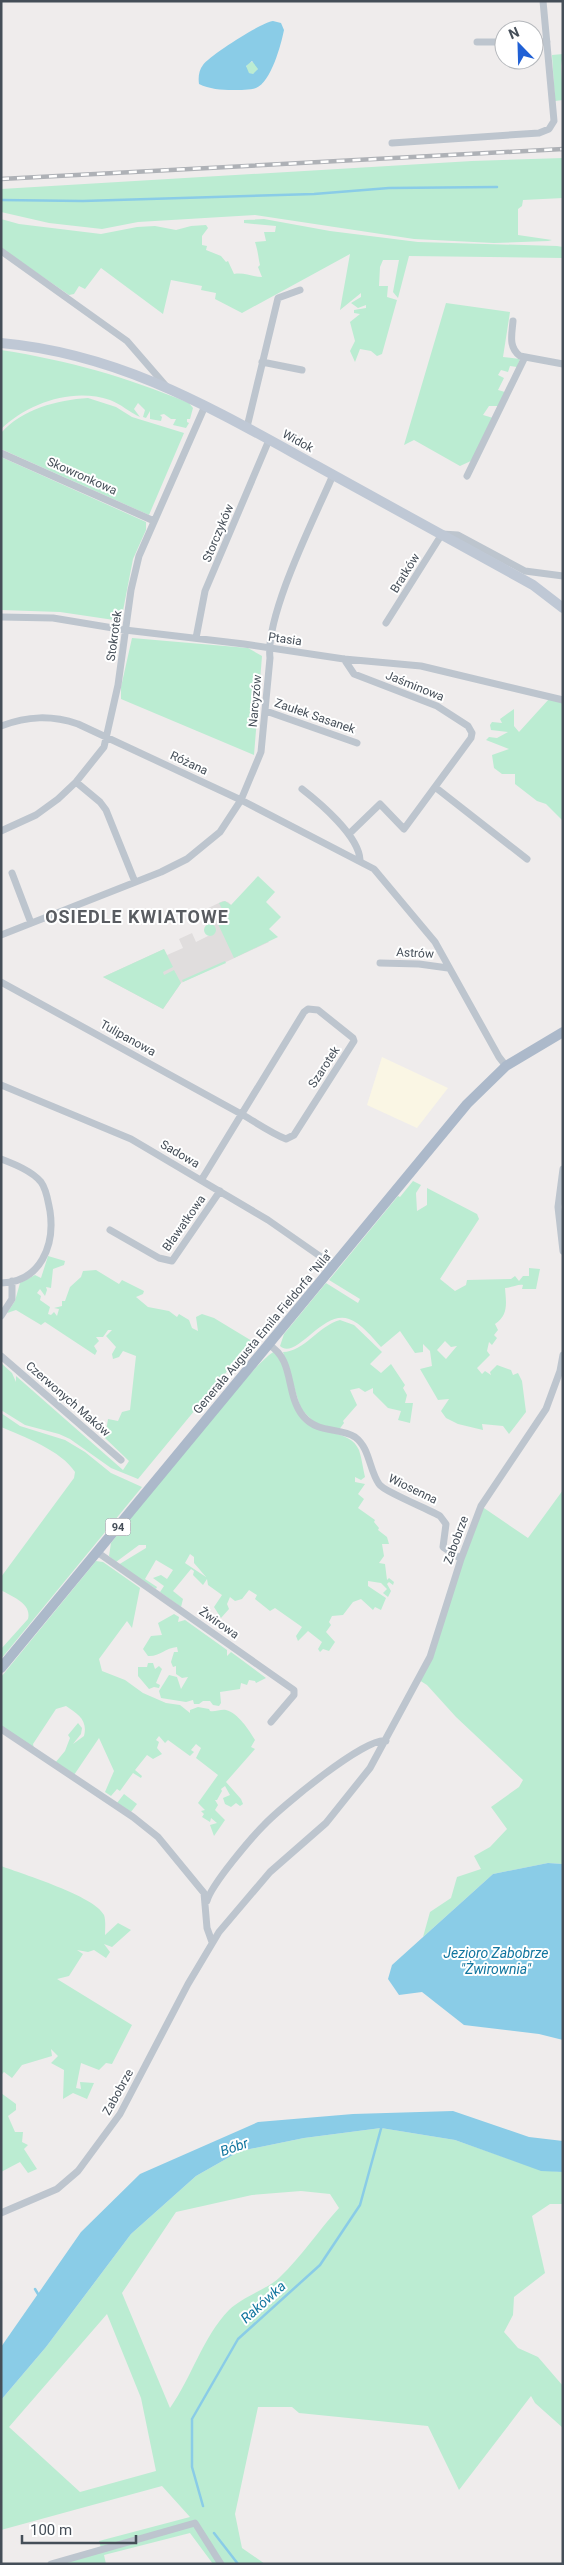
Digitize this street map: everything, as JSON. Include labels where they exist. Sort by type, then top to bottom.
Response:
[{"type":"main road","name":"Widok","points":[[1,343],[70,354],[133,373],[166,386],[270,440],[544,591],[563,608]]},
{"type":"main road","name":"Generała Augusta Emila Fieldorfa \"Nila\"","points":[[1,1668],[458,1114],[506,1066],[563,1032]]},
{"type":"street","points":[[392,144],[539,133],[549,129],[554,121],[543,1]]},
{"type":"street","points":[[477,42],[494,42]]},
{"type":"street","points":[[1,251],[127,341],[166,386]]},
{"type":"street","points":[[246,427],[278,298],[300,290]]},
{"type":"street","points":[[513,321],[511,344],[514,352],[525,357],[563,364]]},
{"type":"street","points":[[467,476],[525,357]]},
{"type":"street","points":[[262,362],[302,370]]},
{"type":"street","name":"Stokrotek","points":[[1,830],[36,815],[76,782],[104,747],[108,738],[118,685],[137,562],[205,406]]},
{"type":"street","name":"Storczyków","points":[[196,638],[205,591],[270,440]]},
{"type":"street","name":"Skowronkowa","points":[[1,453],[154,521]]},
{"type":"street","name":"Narcyzów","points":[[1,934],[135,882],[187,859],[206,846],[233,815],[261,752],[266,711],[269,648],[277,609],[333,475]]},
{"type":"street","points":[[442,534],[458,535],[525,571],[563,576]]},
{"type":"street","name":"Bratków","points":[[386,623],[442,534]]},
{"type":"street","name":"Ptasia","points":[[1,616],[53,618],[126,630],[344,659],[434,668],[563,700]]},
{"type":"street","name":"Jaśminowa","points":[[344,659],[354,674],[437,706],[470,728],[471,738],[404,829],[380,804],[349,834]]},
{"type":"street","name":"Zaułek Sasanek","points":[[266,711],[357,743]]},
{"type":"street","name":"Różana","points":[[1,726],[18,720],[38,717],[59,718],[108,738],[241,800],[360,860],[380,874],[427,931],[506,1066]]},
{"type":"street","points":[[76,782],[100,802],[106,810],[135,882]]},
{"type":"street","points":[[435,787],[527,859]]},
{"type":"street","points":[[302,789],[349,834],[357,846],[360,860]]},
{"type":"street","points":[[12,873],[31,923]]},
{"type":"street","name":"Astrów","points":[[380,963],[419,964],[448,968]]},
{"type":"street","name":"Tulipanowa","points":[[1,982],[242,1116]]},
{"type":"street","name":"Szarotek","points":[[202,1179],[308,1009],[318,1010],[352,1038],[354,1041],[291,1137],[283,1138],[242,1116]]},
{"type":"street","name":"Sadowa","points":[[1,1085],[131,1139],[202,1179],[290,1234],[334,1266]]},
{"type":"street","points":[[1,1159],[30,1173],[41,1182],[46,1192],[52,1226],[48,1252],[39,1266],[26,1276],[12,1282],[1,1283]]},
{"type":"street","points":[[563,1169],[558,1207],[563,1251]]},
{"type":"street","name":"Bławatkowa","points":[[110,1230],[159,1258],[172,1261],[220,1191]]},
{"type":"street","points":[[1,1316],[12,1299],[12,1282]]},
{"type":"street","name":"Wiosenna","points":[[269,1345],[279,1351],[284,1358],[294,1395],[302,1415],[311,1424],[323,1430],[354,1436],[365,1447],[370,1466],[380,1486],[440,1516],[446,1524],[442,1547],[461,1559]]},
{"type":"street","name":"Zabobrze","points":[[1,2213],[57,2188],[78,2171],[91,2156],[120,2114],[212,1942],[270,1872],[334,1814],[364,1777],[386,1741],[430,1657],[461,1559],[487,1496],[546,1409],[558,1379],[563,1355]]},
{"type":"street","name":"Czerwonych Maków","points":[[1,1356],[120,1460]]},
{"type":"street","name":"Żwirowa","points":[[97,1552],[294,1690],[294,1695],[271,1722]]},
{"type":"street","points":[[1,1729],[146,1826],[199,1886],[207,1901]]},
{"type":"street","points":[[212,1942],[207,1928],[207,1901],[210,1893],[271,1818],[340,1764],[372,1742],[386,1741]]},
{"type":"street","points":[[51,2564],[195,2523],[222,2564]]},
{"type":"shaded area","points":[[223,901],[228,902],[269,942],[181,983],[163,1009],[103,977],[164,949],[167,955],[183,948],[179,939],[192,933],[196,942],[212,934],[202,911]]},
{"type":"shaded area","points":[[382,1057],[448,1088],[417,1128],[367,1105]]},
{"type":"green space","points":[[563,54],[561,66],[563,100],[555,101],[552,55]]},
{"type":"green space","points":[[250,62],[254,62],[258,68],[254,74],[250,74],[246,70],[246,66]]},
{"type":"green space","points":[[563,158],[563,198],[523,200],[522,206],[518,209],[518,235],[552,240],[548,241],[494,243],[414,239],[255,215],[138,222],[102,229],[49,223],[1,212],[1,189],[472,161]]},
{"type":"green space","points":[[1,219],[19,224],[101,234],[137,227],[155,226],[176,230],[206,225],[208,228],[202,236],[202,245],[207,246],[206,250],[221,256],[226,262],[228,261],[234,274],[258,277],[262,277],[258,267],[260,265],[255,242],[266,241],[264,232],[275,232],[276,226],[244,223],[244,220],[264,219],[330,231],[418,242],[557,246],[563,247],[563,258],[409,256],[398,298],[393,292],[399,260],[383,260],[380,267],[379,286],[388,286],[387,297],[397,300],[382,354],[377,356],[371,351],[360,349],[355,362],[350,351],[355,341],[350,322],[360,314],[354,313],[354,310],[366,308],[366,305],[358,308],[351,303],[361,297],[361,293],[340,310],[350,254],[242,313],[215,299],[216,293],[201,290],[202,286],[171,280],[163,314],[101,268],[85,289],[79,286],[74,294],[69,295],[1,248]]},
{"type":"green space","points":[[446,303],[510,312],[503,357],[520,359],[517,367],[510,366],[508,372],[501,370],[498,375],[504,378],[498,390],[505,392],[498,406],[489,406],[483,415],[493,418],[473,460],[460,466],[414,440],[404,445]]},
{"type":"green space","points":[[1,350],[74,364],[165,393],[189,403],[193,408],[190,419],[187,419],[189,423],[186,428],[173,425],[176,419],[171,419],[164,414],[160,415],[162,417],[161,421],[150,419],[150,411],[146,418],[143,417],[145,410],[138,403],[134,409],[140,417],[110,400],[96,396],[81,395],[52,400],[38,405],[24,412],[1,429]]},
{"type":"green space","points":[[88,398],[116,407],[132,417],[184,433],[149,515],[1,449],[1,433],[19,418],[41,407],[64,401]]},
{"type":"green space","points":[[1,457],[146,522],[146,530],[133,559],[121,621],[114,623],[114,620],[60,612],[1,610]]},
{"type":"green space","points":[[132,638],[248,648],[262,656],[254,755],[121,699],[121,687]]},
{"type":"green space","points":[[549,699],[563,702],[563,821],[546,804],[537,801],[515,784],[515,774],[502,774],[494,768],[492,755],[509,749],[486,740],[489,737],[497,738],[508,732],[491,730],[490,725],[492,722],[502,723],[500,719],[514,709],[514,726],[519,732]]},
{"type":"green space","points":[[258,876],[275,892],[266,902],[281,917],[269,929],[278,937],[234,958],[218,924],[227,919],[219,903],[225,901],[231,905]]},
{"type":"green space","points":[[208,924],[212,924],[216,930],[212,936],[208,936],[204,932],[204,928]]},
{"type":"green space","points":[[164,949],[173,967],[163,972],[164,975],[174,970],[181,983],[163,1009],[103,977]]},
{"type":"green space","points":[[225,961],[226,963],[183,982],[182,980]]},
{"type":"green space","points":[[413,1181],[421,1185],[416,1193],[417,1211],[427,1205],[427,1188],[477,1214],[479,1219],[440,1279],[455,1291],[466,1285],[467,1280],[511,1279],[515,1276],[519,1281],[523,1276],[529,1276],[529,1268],[540,1269],[536,1289],[522,1289],[523,1285],[505,1288],[505,1312],[503,1317],[495,1324],[498,1330],[494,1335],[497,1338],[492,1345],[489,1342],[487,1351],[490,1355],[477,1368],[482,1374],[485,1371],[491,1375],[490,1372],[497,1365],[511,1370],[513,1375],[518,1373],[522,1381],[526,1412],[509,1434],[503,1426],[482,1424],[483,1430],[458,1424],[446,1418],[441,1411],[449,1399],[438,1400],[420,1369],[432,1366],[430,1351],[423,1344],[423,1352],[415,1353],[400,1331],[381,1347],[358,1324],[349,1319],[339,1318],[329,1321],[294,1347],[286,1349],[280,1346],[284,1334],[326,1283],[358,1303],[360,1299],[329,1280],[398,1196],[400,1197]],"holes":[[[445,1341],[451,1347],[457,1346],[446,1359],[437,1350]]]},
{"type":"green space","points":[[48,1256],[65,1261],[64,1265],[53,1269],[51,1288],[46,1287],[45,1296],[40,1289],[37,1293],[41,1296],[40,1300],[50,1307],[48,1314],[51,1315],[54,1312],[57,1316],[59,1309],[54,1308],[62,1306],[62,1301],[65,1301],[70,1287],[81,1277],[83,1271],[96,1270],[119,1284],[122,1280],[144,1291],[143,1294],[136,1297],[148,1307],[169,1311],[177,1317],[179,1314],[189,1320],[192,1328],[198,1331],[196,1317],[202,1314],[214,1318],[252,1341],[138,1479],[111,1468],[70,1439],[59,1434],[25,1425],[1,1410],[1,1363],[12,1373],[16,1382],[16,1376],[123,1470],[129,1461],[105,1438],[108,1419],[118,1421],[122,1412],[130,1410],[136,1356],[123,1351],[119,1357],[113,1359],[112,1354],[116,1347],[106,1336],[112,1330],[108,1330],[103,1337],[96,1337],[99,1341],[94,1346],[97,1351],[95,1355],[45,1322],[41,1325],[16,1310],[7,1313],[15,1301],[20,1283],[35,1275],[41,1278]]},
{"type":"green space","points":[[340,1320],[354,1325],[382,1352],[370,1364],[381,1373],[391,1364],[405,1385],[403,1388],[407,1395],[405,1403],[413,1403],[410,1423],[398,1420],[401,1411],[388,1408],[373,1393],[373,1388],[365,1392],[359,1388],[350,1390],[357,1405],[343,1421],[344,1423],[338,1431],[315,1423],[301,1409],[283,1352],[298,1348],[332,1323]]},
{"type":"green space","points":[[274,1352],[279,1355],[303,1421],[310,1426],[342,1436],[355,1443],[359,1450],[365,1477],[361,1480],[355,1477],[355,1482],[365,1484],[358,1494],[364,1499],[358,1508],[375,1520],[374,1522],[379,1528],[378,1530],[387,1537],[389,1544],[382,1544],[384,1556],[379,1563],[385,1564],[387,1580],[389,1578],[394,1582],[393,1585],[389,1582],[387,1584],[391,1591],[388,1597],[383,1593],[387,1589],[381,1583],[368,1581],[368,1586],[386,1598],[381,1610],[375,1607],[373,1610],[361,1599],[353,1602],[343,1615],[332,1616],[329,1622],[331,1625],[326,1632],[335,1642],[329,1651],[323,1649],[320,1652],[318,1649],[322,1642],[308,1631],[298,1641],[296,1636],[302,1627],[275,1608],[270,1611],[255,1599],[257,1595],[249,1590],[242,1599],[235,1601],[230,1597],[227,1604],[229,1609],[221,1618],[214,1607],[222,1595],[208,1585],[207,1579],[203,1585],[193,1575],[194,1571],[191,1569],[173,1591],[183,1599],[181,1607],[160,1592],[164,1586],[153,1578],[161,1575],[167,1579],[173,1570],[156,1560],[145,1579],[157,1587],[156,1589],[118,1565],[146,1548],[146,1545],[139,1545],[116,1562],[109,1556],[111,1543],[167,1472],[244,1380]],"holes":[[[190,1554],[194,1557],[194,1563],[206,1577],[185,1563]]]},
{"type":"green space","points":[[1,1413],[20,1426],[65,1440],[85,1452],[111,1473],[142,1487],[1,1659],[1,1649],[28,1619],[28,1613],[20,1601],[1,1590],[1,1577],[74,1478],[75,1472],[69,1464],[52,1451],[1,1427]]},
{"type":"green space","points":[[563,1490],[563,1864],[548,1863],[493,1874],[423,1937],[430,1912],[451,1898],[457,1877],[481,1869],[474,1856],[490,1847],[507,1829],[491,1807],[519,1787],[523,1780],[456,1717],[427,1685],[419,1680],[481,1506],[528,1538]]},
{"type":"green space","points":[[96,1561],[103,1562],[140,1588],[132,1628],[127,1621],[99,1659],[102,1671],[125,1680],[143,1693],[166,1703],[180,1705],[190,1713],[190,1710],[198,1707],[209,1709],[210,1711],[224,1710],[230,1712],[243,1722],[255,1740],[251,1747],[255,1749],[226,1782],[243,1804],[240,1806],[236,1803],[231,1807],[225,1804],[223,1798],[230,1795],[225,1786],[221,1789],[222,1791],[217,1800],[215,1800],[218,1805],[215,1810],[225,1820],[214,1836],[210,1825],[217,1823],[211,1818],[210,1822],[202,1817],[204,1814],[201,1811],[205,1810],[198,1803],[218,1775],[196,1758],[201,1748],[196,1744],[191,1750],[194,1752],[190,1756],[168,1740],[165,1743],[159,1736],[156,1740],[159,1742],[157,1748],[162,1754],[153,1759],[147,1755],[135,1770],[142,1776],[141,1778],[133,1773],[120,1791],[117,1789],[111,1796],[105,1792],[114,1771],[99,1738],[74,1775],[55,1763],[65,1751],[70,1738],[68,1735],[78,1723],[82,1728],[81,1734],[73,1744],[84,1736],[85,1726],[81,1718],[66,1706],[56,1709],[33,1744],[34,1749],[1,1727],[1,1677]]},
{"type":"green space","points":[[174,1614],[179,1617],[178,1622],[185,1620],[227,1650],[227,1656],[231,1652],[266,1678],[256,1683],[249,1680],[247,1685],[241,1683],[240,1689],[220,1692],[221,1703],[219,1706],[213,1705],[210,1701],[194,1704],[193,1700],[186,1702],[161,1698],[159,1691],[169,1675],[177,1677],[181,1689],[188,1677],[182,1678],[176,1674],[176,1666],[173,1667],[171,1662],[174,1652],[178,1652],[177,1647],[152,1656],[148,1656],[143,1649],[151,1636],[162,1635],[158,1623]]},
{"type":"green space","points":[[148,1663],[153,1663],[155,1669],[159,1666],[162,1669],[156,1683],[160,1685],[159,1688],[149,1689],[138,1676],[138,1667],[147,1667]]},
{"type":"green space","points":[[124,1794],[137,1804],[131,1812],[117,1803]]},
{"type":"green space","points":[[1,1866],[57,1886],[87,1900],[104,1915],[105,1935],[118,1923],[131,1930],[112,1947],[104,1944],[110,1952],[106,1958],[94,1950],[88,1952],[77,1950],[83,1954],[69,1976],[57,1979],[132,2025],[112,2064],[106,2063],[99,2070],[81,2063],[76,2088],[81,2089],[80,2082],[94,2083],[87,2099],[73,2093],[63,2099],[64,2070],[51,2063],[58,2056],[51,2049],[52,2056],[22,2065],[12,2078],[4,2072],[1,2075]]},
{"type":"green space","points":[[1,2093],[16,2104],[16,2110],[8,2116],[15,2132],[23,2132],[22,2142],[28,2145],[24,2149],[37,2169],[28,2173],[20,2162],[1,2172]]},
{"type":"green space","points":[[381,2128],[455,2140],[541,2170],[563,2172],[563,2204],[550,2204],[532,2216],[545,2273],[514,2297],[513,2315],[504,2332],[518,2348],[538,2357],[563,2386],[563,2428],[535,2403],[531,2396],[459,2490],[428,2426],[299,2413],[292,2407],[258,2407],[235,2514],[242,2548],[265,2564],[213,2564],[190,2533],[104,2555],[106,2564],[51,2564],[101,2548],[99,2541],[190,2517],[162,2486],[1,2530],[1,2400],[46,2347],[131,2234],[196,2176],[240,2151],[304,2138]],"holes":[[[301,2191],[330,2194],[339,2208],[296,2261],[280,2277],[229,2310],[211,2333],[185,2384],[170,2408],[122,2293],[176,2212],[252,2195]],[[107,2314],[141,2398],[156,2471],[80,2492],[9,2427]]]},
{"type":"water","points":[[273,21],[281,23],[284,30],[271,71],[261,84],[254,89],[233,90],[215,89],[199,84],[200,71],[208,60],[236,40]],"holes":[[[252,61],[258,69],[253,74],[249,73],[246,66]]]},
{"type":"water","name":"Jezioro Zabobrze \"Żwirownia\"","points":[[548,1863],[563,1864],[563,2040],[539,2034],[464,2025],[422,1992],[399,1995],[388,1979],[392,1965],[493,1874]]},
{"type":"water","name":"Bóbr","points":[[453,2111],[529,2137],[563,2141],[563,2172],[541,2171],[455,2140],[381,2128],[304,2138],[240,2151],[196,2176],[131,2234],[46,2347],[1,2400],[1,2347],[81,2232],[140,2174],[258,2122],[353,2114]]},
{"type":"waterway","points":[[1,200],[83,201],[314,194],[389,188],[497,187]]},
{"type":"waterway","name":"Rakówka","points":[[203,2506],[192,2467],[192,2419],[238,2339],[320,2265],[360,2205],[382,2125]]},
{"type":"waterway","points":[[35,2289],[38,2294]]},
{"type":"waterway","name":"Rakówka","points":[[214,2533],[238,2564]]},
{"type":"railway","points":[[1,179],[563,149]]},
{"type":"district","name":"OSIEDLE KWIATOWE","points":[[137,916]]}]
